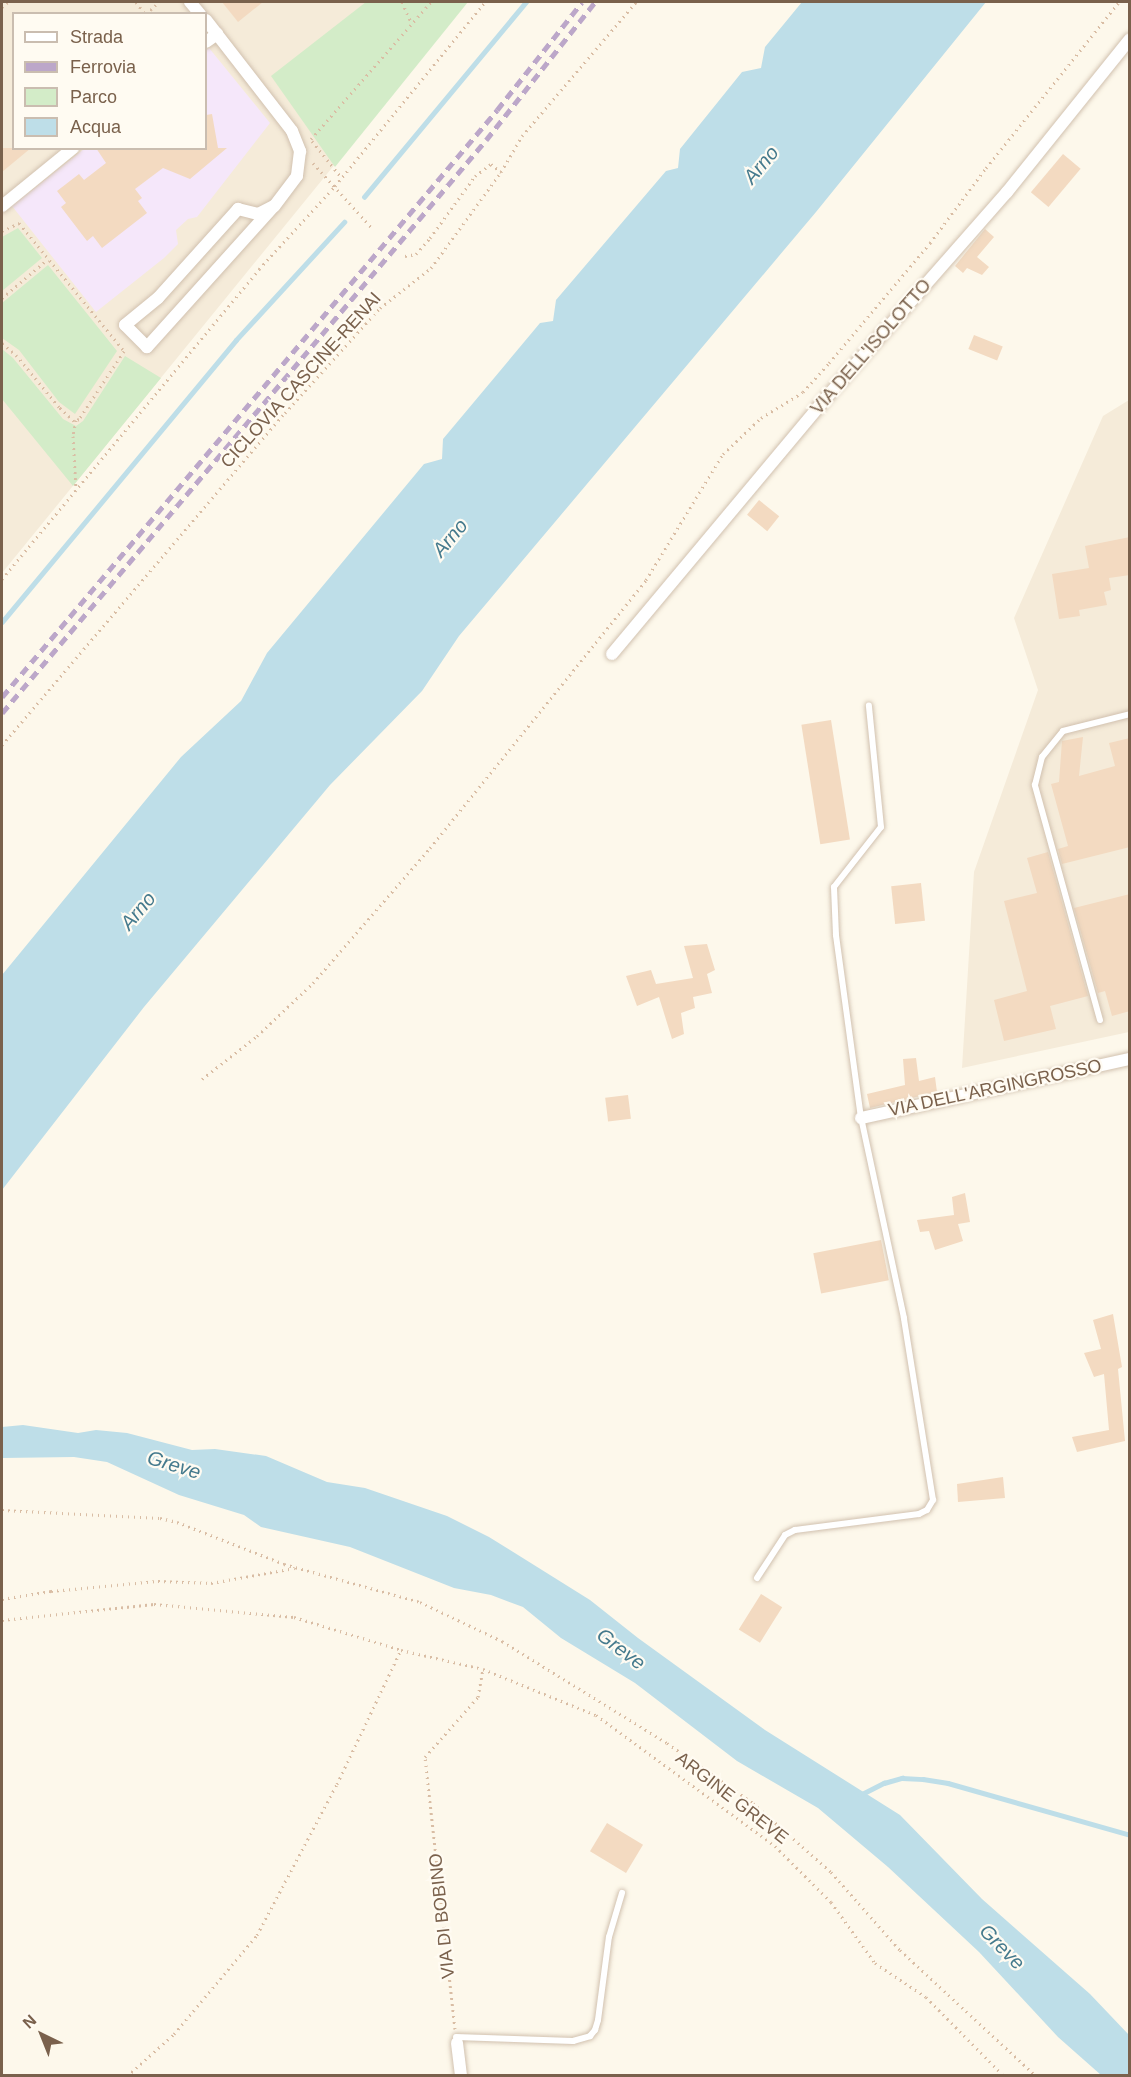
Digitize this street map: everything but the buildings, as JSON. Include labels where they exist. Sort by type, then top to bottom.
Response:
[{"type":"street","points":[[207,21],[292,131],[300,150],[297,176],[274,206],[147,347],[125,325],[158,298],[238,209],[258,214],[274,206]]},
{"type":"street","points":[[207,41],[217,34]]},
{"type":"street","name":"VIA DELL'ISOLOTTO","points":[[612,654],[826,398],[1007,192],[1130,39]]},
{"type":"street","points":[[2,206],[71,150]]},
{"type":"street","name":"VIA DELL'ARGINGROSSO","points":[[861,1118],[1130,1059]]},
{"type":"street","points":[[456,2040],[461,2076]]},
{"type":"lane","points":[[757,1578],[785,1535],[795,1530],[919,1514],[927,1510],[933,1500],[904,1318],[861,1118],[836,935],[834,886],[881,827],[869,706]]},
{"type":"lane","points":[[1100,1020],[1035,785],[1042,757],[1063,731],[1130,714]]},
{"type":"lane","points":[[456,2040],[573,2041],[590,2036],[596,2030],[609,1937],[622,1893]]},
{"type":"path","points":[[2,7],[8,2]]},
{"type":"path","points":[[402,2],[412,24]]},
{"type":"path","points":[[311,139],[431,2]]},
{"type":"path","points":[[2,579],[259,269],[335,186],[485,2]]},
{"type":"path","name":"CICLOVIA CASCINE-RENAI","points":[[2,745],[119,606],[372,317],[431,268],[501,172],[522,136],[636,2]]},
{"type":"path","points":[[202,1079],[256,1036],[313,983],[430,848],[646,580],[723,454],[761,418],[803,392],[844,346],[930,243],[986,168],[1119,2]]},
{"type":"path","points":[[306,131],[341,177]]},
{"type":"path","points":[[300,150],[372,228]]},
{"type":"path","points":[[405,256],[416,254],[430,238],[475,176],[491,164],[501,172]]},
{"type":"path","points":[[2,231],[19,223],[124,351],[76,420],[73,436],[76,489]]},
{"type":"path","points":[[2,298],[48,259]]},
{"type":"path","points":[[2,343],[17,356],[59,407],[76,420]]},
{"type":"path","points":[[2,1510],[160,1518],[297,1567],[430,1607],[502,1641],[667,1743],[753,1803],[831,1872],[900,1950],[1036,2076]]},
{"type":"path","points":[[2,1599],[51,1591],[158,1581],[211,1583],[297,1567]]},
{"type":"path","name":"ARGINE GREVE","points":[[2,1620],[154,1604],[294,1617],[400,1650],[483,1669],[596,1715],[775,1846],[831,1902],[876,1963],[926,1997],[1004,2076]]},
{"type":"path","points":[[127,2076],[174,2034],[258,1935],[337,1784],[400,1650]]},
{"type":"path","name":"VIA DI BOBINO","points":[[456,2040],[424,1757],[478,1697],[483,1669]]},
{"type":"shaded area","points":[[2,2],[467,2],[2,573]]},
{"type":"shaded area","points":[[209,48],[270,123],[197,217],[188,219],[176,230],[178,244],[164,258],[96,312],[12,206],[83,150],[207,150],[207,50]]},
{"type":"shaded area","points":[[1129,400],[1129,1032],[962,1068],[974,872],[1038,690],[1014,618],[1103,416]]},
{"type":"green space","points":[[366,2],[468,2],[335,167],[271,76]]},
{"type":"green space","points":[[18,228],[42,258],[2,291],[2,237]]},
{"type":"green space","points":[[48,265],[117,351],[75,414],[59,402],[19,350],[2,338],[2,303]]},
{"type":"green space","points":[[2,349],[13,358],[63,419],[76,426],[83,421],[125,356],[161,378],[73,486],[2,399]]},
{"type":"water","name":"Arno","points":[[802,2],[986,2],[816,212],[459,636],[422,691],[330,785],[144,1007],[2,1190],[2,975],[181,757],[241,701],[267,653],[424,464],[442,459],[443,439],[540,323],[553,321],[556,300],[666,171],[678,168],[680,149],[742,72],[761,68],[765,47]]},
{"type":"water","name":"Greve","points":[[23,1425],[78,1433],[96,1430],[127,1433],[192,1450],[215,1449],[266,1456],[327,1482],[365,1488],[447,1516],[489,1537],[590,1600],[638,1638],[765,1730],[900,1815],[982,1899],[1090,1994],[1129,2035],[1129,2075],[1101,2075],[1058,2037],[979,1952],[888,1867],[818,1808],[737,1761],[635,1683],[561,1638],[523,1607],[491,1595],[454,1588],[350,1547],[261,1527],[244,1515],[179,1495],[107,1462],[74,1457],[2,1458],[2,1427]]},
{"type":"waterway","points":[[364,197],[526,2]]},
{"type":"waterway","points":[[2,622],[236,340],[344,222]]},
{"type":"waterway","points":[[860,1795],[884,1783],[902,1778],[923,1779],[948,1783],[1130,1835]]},
{"type":"railway","points":[[2,697],[497,110],[582,2]]},
{"type":"railway","points":[[2,713],[486,140],[595,2]]}]
